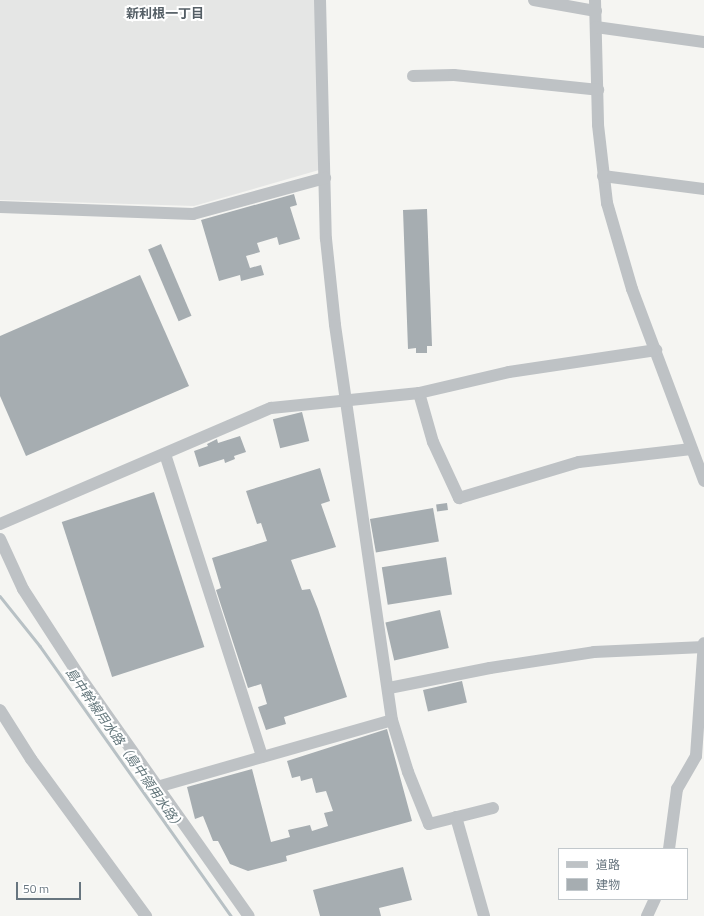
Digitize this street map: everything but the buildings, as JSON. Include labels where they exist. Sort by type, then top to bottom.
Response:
[{"type":"street","points":[[320,0],[326,239],[346,398],[389,688],[392,720],[408,772],[429,824],[456,816],[493,808]]},
{"type":"street","points":[[534,0],[595,6],[603,176],[617,241],[691,449],[704,481]]},
{"type":"street","points":[[596,27],[704,42]]},
{"type":"street","points":[[413,76],[454,75],[598,90]]},
{"type":"street","points":[[603,176],[704,189]]},
{"type":"street","points":[[0,207],[194,214],[325,178]]},
{"type":"street","points":[[0,524],[271,408],[346,398],[419,393],[509,372],[656,350]]},
{"type":"street","points":[[419,393],[433,442],[459,498],[579,462],[691,449]]},
{"type":"street","points":[[166,454],[262,757]]},
{"type":"street","points":[[0,539],[23,589],[157,787],[249,916]]},
{"type":"street","points":[[669,848],[677,789],[696,756],[704,643]]},
{"type":"street","points":[[389,688],[490,668],[594,652],[704,647]]},
{"type":"street","points":[[0,710],[35,765],[146,916]]},
{"type":"street","points":[[157,787],[392,720]]},
{"type":"street","points":[[456,816],[484,916]]},
{"type":"street","points":[[647,916],[655,900]]},
{"type":"shaded area","points":[[0,0],[315,0],[319,170],[194,206],[0,200]]},
{"type":"waterway","name":"島中幹線用水路（島中領用水路）","points":[[0,596],[40,646],[231,916]]},
{"type":"district","name":"新利根一丁目","points":[[165,13]]}]
